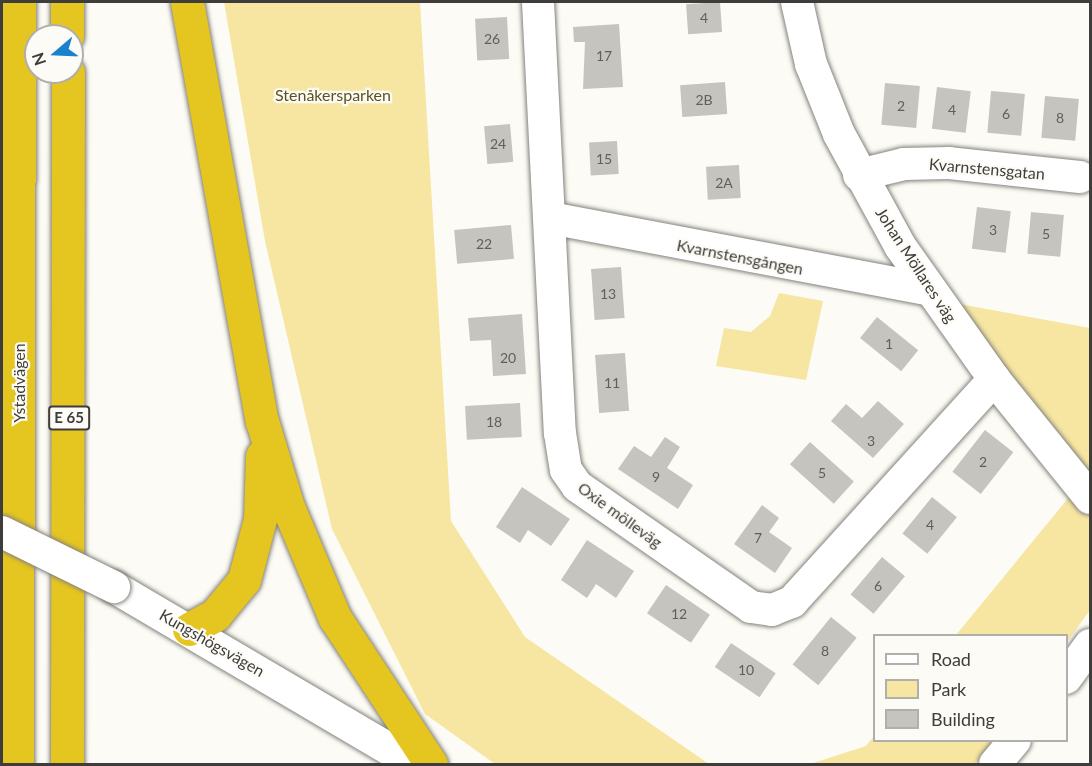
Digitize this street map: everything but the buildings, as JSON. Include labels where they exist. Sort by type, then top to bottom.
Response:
[{"type":"highway","name":"Ystadvägen","points":[[17,765],[19,2]]},
{"type":"highway","points":[[67,2],[68,24]]},
{"type":"highway","points":[[187,2],[262,422],[288,507],[335,618],[431,765]]},
{"type":"highway","name":"E 65","points":[[67,765],[68,84]]},
{"type":"highway","points":[[2,202],[19,315]]},
{"type":"highway","points":[[189,629],[230,601],[254,552],[261,519],[262,422]]},
{"type":"street","name":"Oxie mölleväg","points":[[538,2],[566,470],[577,486],[751,607],[772,610],[792,603],[994,378]]},
{"type":"street","name":"Johan Möllares väg","points":[[797,2],[811,64],[859,175],[930,290],[994,378],[1090,498]]},
{"type":"street","name":"Kvarnstensgatan","points":[[859,175],[904,164],[949,163],[1080,177]]},
{"type":"street","name":"Kvarnstensgången","points":[[550,218],[930,290]]},
{"type":"street","name":"Kungshögsvägen","points":[[2,532],[114,587],[189,629],[415,765]]},
{"type":"street","points":[[1068,675],[1090,645]]},
{"type":"street","points":[[995,765],[1014,742]]},
{"type":"green space","name":"Stenåkersparken","points":[[224,2],[420,2],[451,521],[525,637],[709,764],[495,764],[425,714],[332,529],[265,241]]},
{"type":"green space","points":[[779,293],[823,301],[806,380],[716,366],[724,328],[751,332],[770,316]]},
{"type":"green space","points":[[921,297],[1090,328],[1090,610],[1068,641],[1068,634],[957,634],[1070,496]]},
{"type":"green space","points":[[873,737],[873,742],[993,742],[975,764],[810,764],[866,746]]}]
